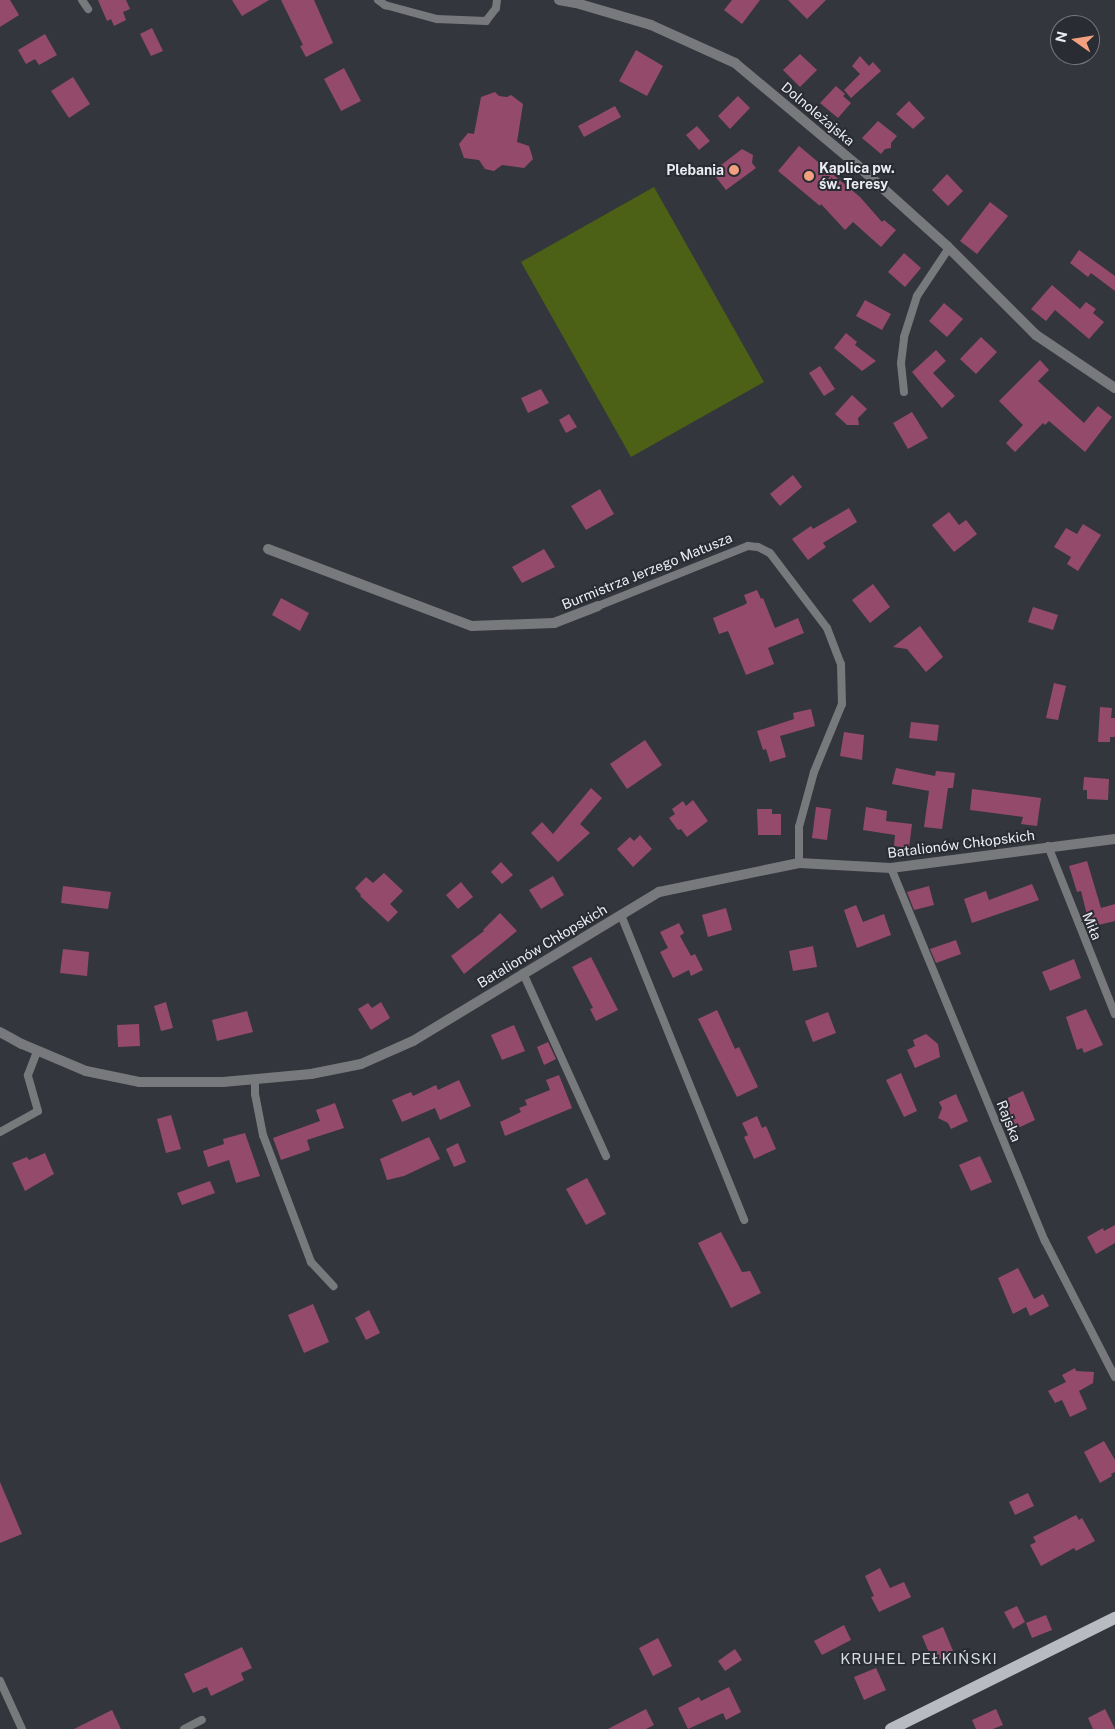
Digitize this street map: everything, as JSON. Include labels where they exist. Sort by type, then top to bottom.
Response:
[{"type":"main road","points":[[891,1729],[910,1725],[1115,1618]]},
{"type":"street","name":"Dolnoleżajska","points":[[559,0],[576,1],[651,25],[735,63],[857,165],[949,248],[1036,335],[1115,388]]},
{"type":"street","name":"Burmistrza Jerzego Matusza","points":[[268,549],[472,626],[554,623],[598,606]]},
{"type":"street","name":"Batalionów Chłopskich","points":[[0,1032],[36,1050],[86,1071],[139,1082],[255,1080],[311,1074],[361,1064],[413,1041],[659,892],[798,863],[891,868],[1048,846],[1115,839]]},
{"type":"lane","points":[[82,0],[88,8]]},
{"type":"lane","points":[[378,0],[385,5],[437,19],[486,21],[496,8],[497,0]]},
{"type":"lane","points":[[904,392],[901,363],[904,337],[917,296],[949,248]]},
{"type":"lane","name":"Burmistrza Jerzego Matusza","points":[[598,606],[748,546],[758,547],[770,552],[828,628],[841,664],[842,704],[814,772],[798,827],[798,863]]},
{"type":"lane","name":"Miła","points":[[1048,846],[1115,1014]]},
{"type":"lane","name":"Rajska","points":[[891,868],[1045,1241],[1115,1378]]},
{"type":"lane","points":[[620,915],[744,1220]]},
{"type":"lane","points":[[523,973],[606,1156]]},
{"type":"lane","points":[[0,1132],[38,1112],[28,1075],[36,1050]]},
{"type":"lane","points":[[255,1080],[255,1094],[263,1135],[311,1262],[333,1286]]},
{"type":"lane","points":[[0,1681],[22,1729]]},
{"type":"lane","points":[[184,1729],[202,1720]]},
{"type":"green space","points":[[654,187],[764,382],[631,457],[521,262]]},
{"type":"building","points":[[0,0],[10,0],[19,15],[0,27]]},
{"type":"building","points":[[98,0],[126,0],[130,9],[123,12],[126,20],[114,26],[111,19],[107,21]]},
{"type":"building","points":[[232,0],[269,0],[242,16]]},
{"type":"building","points":[[281,0],[314,0],[333,43],[306,57],[300,46],[303,45]]},
{"type":"building","points":[[732,0],[760,0],[742,24],[724,10]]},
{"type":"building","points":[[788,0],[826,0],[807,19]]},
{"type":"building","points":[[152,28],[163,51],[151,56],[140,34]]},
{"type":"building","points":[[45,34],[57,55],[39,65],[35,59],[26,64],[18,50]]},
{"type":"building","points":[[636,50],[663,66],[647,96],[619,81]]},
{"type":"building","points":[[800,54],[817,70],[800,87],[783,70]]},
{"type":"building","points":[[860,56],[869,66],[873,62],[881,71],[851,98],[844,90],[860,74],[852,66]]},
{"type":"building","points":[[344,68],[361,101],[341,111],[324,79]]},
{"type":"building","points":[[73,77],[90,104],[69,118],[51,91]]},
{"type":"building","points":[[836,86],[851,103],[838,118],[820,103]]},
{"type":"building","points":[[495,92],[499,96],[507,97],[511,95],[523,104],[517,142],[529,146],[533,159],[524,168],[502,165],[494,171],[485,169],[479,160],[464,158],[459,144],[468,133],[474,134],[481,97]]},
{"type":"building","points":[[738,96],[750,108],[730,129],[718,116]]},
{"type":"building","points":[[909,101],[925,118],[913,129],[896,114]]},
{"type":"building","points":[[615,106],[621,117],[584,137],[578,126]]},
{"type":"building","points":[[878,121],[897,136],[891,143],[891,148],[885,149],[881,154],[862,138]]},
{"type":"building","points":[[697,126],[710,141],[699,150],[686,135]]},
{"type":"building","points":[[799,146],[860,197],[882,222],[884,220],[896,230],[881,247],[853,222],[845,230],[821,204],[820,206],[778,171]]},
{"type":"building","name":"Plebania","points":[[742,149],[753,155],[752,163],[756,168],[726,190],[712,172]]},
{"type":"building","points":[[947,174],[963,191],[948,206],[932,190]]},
{"type":"building","points":[[990,202],[1008,216],[977,254],[960,241]]},
{"type":"building","points":[[1079,250],[1115,276],[1115,291],[1091,273],[1088,277],[1070,263]]},
{"type":"building","points":[[904,253],[921,268],[905,287],[888,272]]},
{"type":"building","points":[[1052,285],[1080,309],[1086,302],[1096,309],[1093,313],[1104,322],[1089,339],[1055,310],[1046,321],[1031,309]]},
{"type":"building","points":[[865,300],[891,314],[882,330],[856,316]]},
{"type":"building","points":[[944,303],[963,319],[947,337],[929,321]]},
{"type":"building","points":[[846,333],[857,342],[855,345],[876,361],[862,371],[834,348]]},
{"type":"building","points":[[981,337],[997,352],[976,374],[960,359]]},
{"type":"building","points":[[936,350],[946,361],[933,373],[955,396],[942,408],[912,372]]},
{"type":"building","points":[[1040,360],[1049,370],[1038,381],[1084,423],[1098,406],[1112,417],[1085,452],[1049,421],[1045,425],[1043,423],[1015,452],[1006,443],[1023,425],[999,401]]},
{"type":"building","points":[[820,366],[835,389],[824,396],[809,373]]},
{"type":"building","points":[[541,389],[549,403],[528,413],[521,398]]},
{"type":"building","points":[[852,395],[867,409],[858,418],[859,425],[847,425],[835,414]]},
{"type":"building","points":[[912,412],[928,438],[908,449],[893,423]]},
{"type":"building","points":[[569,414],[577,427],[566,433],[559,420]]},
{"type":"building","points":[[793,475],[802,487],[780,506],[770,494]]},
{"type":"building","points":[[600,489],[614,514],[586,530],[571,506]]},
{"type":"building","points":[[849,508],[857,522],[823,543],[826,547],[808,560],[792,539],[811,526],[813,529]]},
{"type":"building","points":[[949,512],[959,525],[966,520],[977,534],[954,552],[932,525]]},
{"type":"building","points":[[1083,524],[1101,535],[1078,571],[1067,564],[1071,557],[1054,547],[1066,528],[1077,534]]},
{"type":"building","points":[[544,549],[555,567],[522,583],[512,567]]},
{"type":"building","points":[[873,584],[890,607],[870,623],[852,600]]},
{"type":"building","points":[[757,590],[761,599],[763,598],[775,628],[798,618],[804,633],[768,648],[774,664],[746,675],[728,631],[719,634],[713,618],[744,605],[747,603],[744,595]]},
{"type":"building","points":[[281,598],[309,613],[300,631],[272,615]]},
{"type":"building","points":[[1033,607],[1058,615],[1053,630],[1028,622]]},
{"type":"building","points":[[920,626],[943,657],[926,672],[907,649],[893,647]]},
{"type":"building","points":[[1054,683],[1066,686],[1058,720],[1046,718]]},
{"type":"building","points":[[1100,707],[1112,708],[1111,718],[1115,718],[1115,737],[1110,737],[1110,742],[1098,742]]},
{"type":"building","points":[[811,709],[815,726],[780,736],[786,757],[770,762],[766,749],[763,750],[757,731],[794,719],[793,713]]},
{"type":"building","points":[[911,722],[939,725],[937,741],[909,738]]},
{"type":"building","points":[[844,732],[864,735],[862,760],[840,756]]},
{"type":"building","points":[[645,740],[662,765],[627,789],[610,764]]},
{"type":"building","points":[[896,768],[935,776],[936,771],[955,773],[953,788],[948,788],[942,829],[924,827],[929,791],[892,784]]},
{"type":"building","points":[[1084,777],[1109,779],[1108,800],[1087,799],[1087,790],[1083,790]]},
{"type":"building","points":[[591,788],[602,798],[580,824],[590,833],[558,862],[531,833],[542,822],[553,834]]},
{"type":"building","points":[[972,789],[1041,798],[1037,826],[1021,824],[1023,817],[970,810]]},
{"type":"building","points":[[693,800],[708,821],[687,837],[681,829],[678,830],[669,818],[675,814],[672,809],[683,801],[686,806]]},
{"type":"building","points":[[816,807],[831,809],[827,840],[812,838]]},
{"type":"building","points":[[866,807],[887,811],[886,821],[912,824],[909,848],[894,846],[895,835],[863,830]]},
{"type":"building","points":[[757,809],[772,809],[772,814],[781,814],[781,835],[758,835]]},
{"type":"building","points":[[640,835],[652,849],[633,867],[617,849],[630,837],[634,841]]},
{"type":"building","points":[[1087,861],[1101,908],[1115,904],[1115,921],[1090,927],[1081,891],[1077,892],[1069,866]]},
{"type":"building","points":[[501,862],[513,875],[502,884],[491,872]]},
{"type":"building","points":[[384,873],[403,891],[390,904],[398,912],[388,922],[360,896],[355,888],[366,877],[373,883]]},
{"type":"building","points":[[553,876],[564,895],[541,909],[529,890]]},
{"type":"building","points":[[461,882],[473,897],[458,909],[446,895]]},
{"type":"building","points":[[1032,884],[1039,900],[972,923],[964,899],[986,891],[989,900]]},
{"type":"building","points":[[63,886],[111,892],[108,909],[61,903]]},
{"type":"building","points":[[929,886],[934,905],[914,910],[907,892]]},
{"type":"building","points":[[856,905],[863,922],[884,914],[891,935],[857,948],[844,910]]},
{"type":"building","points":[[726,908],[732,930],[708,937],[702,915]]},
{"type":"building","points":[[500,913],[517,931],[464,974],[451,956],[484,931]]},
{"type":"building","points":[[679,923],[684,933],[680,936],[691,956],[695,954],[703,970],[691,976],[689,970],[673,978],[660,952],[668,948],[660,932]]},
{"type":"building","points":[[956,940],[961,954],[936,963],[930,949]]},
{"type":"building","points":[[813,946],[817,967],[793,971],[789,951]]},
{"type":"building","points":[[63,949],[89,952],[87,976],[60,973]]},
{"type":"building","points":[[591,957],[618,1010],[596,1021],[590,1009],[593,1008],[572,967]]},
{"type":"building","points":[[1074,959],[1081,978],[1050,991],[1042,972]]},
{"type":"building","points":[[166,1002],[173,1028],[161,1031],[154,1006]]},
{"type":"building","points":[[381,1002],[390,1018],[371,1030],[358,1009],[368,1003],[372,1008]]},
{"type":"building","points":[[1086,1009],[1103,1045],[1084,1053],[1082,1048],[1077,1050],[1066,1017]]},
{"type":"building","points":[[717,1010],[735,1049],[739,1047],[758,1087],[737,1097],[698,1019]]},
{"type":"building","points":[[247,1011],[253,1032],[217,1041],[212,1020]]},
{"type":"building","points":[[828,1012],[836,1033],[813,1042],[805,1021]]},
{"type":"building","points":[[139,1024],[140,1046],[118,1047],[117,1025]]},
{"type":"building","points":[[514,1025],[525,1051],[502,1060],[491,1035]]},
{"type":"building","points":[[926,1034],[938,1044],[940,1057],[915,1068],[907,1050],[915,1046],[913,1040]]},
{"type":"building","points":[[548,1042],[556,1059],[544,1065],[537,1047]]},
{"type":"building","points":[[901,1073],[917,1111],[904,1117],[886,1080]]},
{"type":"building","points":[[559,1075],[572,1108],[505,1136],[500,1122],[521,1112],[519,1108],[527,1105],[525,1100],[550,1090],[546,1080]]},
{"type":"building","points":[[459,1080],[471,1106],[440,1120],[435,1108],[402,1122],[392,1100],[411,1092],[413,1096],[436,1085],[438,1090]]},
{"type":"building","points":[[1023,1091],[1035,1120],[1014,1130],[1001,1101]]},
{"type":"building","points":[[956,1094],[968,1121],[951,1129],[948,1123],[938,1118],[942,1108],[939,1102]]},
{"type":"building","points":[[335,1103],[344,1128],[307,1140],[310,1150],[281,1160],[273,1138],[320,1121],[316,1110]]},
{"type":"building","points":[[171,1115],[181,1149],[166,1153],[157,1119]]},
{"type":"building","points":[[757,1116],[762,1128],[766,1126],[776,1149],[754,1159],[744,1137],[748,1135],[742,1123]]},
{"type":"building","points":[[245,1133],[260,1176],[236,1183],[229,1160],[208,1167],[203,1151],[224,1144],[223,1139]]},
{"type":"building","points":[[429,1137],[440,1159],[404,1176],[387,1180],[380,1159]]},
{"type":"building","points":[[458,1143],[466,1162],[454,1167],[446,1149]]},
{"type":"building","points":[[45,1153],[54,1174],[25,1191],[12,1163],[27,1157],[29,1160]]},
{"type":"building","points":[[980,1156],[992,1182],[971,1191],[959,1165]]},
{"type":"building","points":[[587,1178],[606,1214],[586,1225],[566,1189]]},
{"type":"building","points":[[210,1181],[215,1193],[182,1205],[177,1193]]},
{"type":"building","points":[[1115,1225],[1115,1243],[1096,1254],[1087,1237],[1103,1228],[1104,1231]]},
{"type":"building","points":[[721,1232],[742,1272],[750,1271],[761,1293],[731,1308],[698,1243]]},
{"type":"building","points":[[1018,1268],[1034,1299],[1043,1294],[1049,1306],[1030,1316],[1026,1307],[1013,1314],[998,1278]]},
{"type":"building","points":[[313,1304],[329,1342],[304,1353],[288,1315]]},
{"type":"building","points":[[369,1310],[380,1333],[366,1340],[355,1318]]},
{"type":"building","points":[[1075,1368],[1076,1371],[1094,1372],[1093,1383],[1079,1391],[1087,1409],[1070,1417],[1062,1400],[1055,1403],[1048,1391],[1066,1382],[1062,1375]]},
{"type":"building","points":[[1104,1441],[1115,1460],[1115,1472],[1100,1483],[1084,1452]]},
{"type":"building","points":[[0,1482],[22,1534],[0,1543]]},
{"type":"building","points":[[1028,1493],[1034,1506],[1015,1515],[1009,1502]]},
{"type":"building","points":[[1076,1515],[1079,1520],[1082,1518],[1095,1541],[1076,1551],[1074,1548],[1041,1566],[1030,1545],[1036,1542],[1033,1537]]},
{"type":"building","points":[[880,1568],[890,1588],[904,1582],[911,1597],[879,1612],[871,1597],[874,1596],[865,1576]]},
{"type":"building","points":[[1017,1606],[1025,1622],[1013,1629],[1004,1612]]},
{"type":"building","points":[[1046,1615],[1052,1630],[1032,1638],[1026,1623]]},
{"type":"building","points":[[844,1625],[851,1640],[822,1655],[814,1641]]},
{"type":"building","points":[[943,1627],[954,1653],[933,1662],[922,1636]]},
{"type":"building","points":[[658,1638],[672,1666],[653,1676],[639,1648]]},
{"type":"building","points":[[242,1647],[252,1668],[241,1673],[244,1680],[211,1696],[207,1687],[193,1693],[184,1674]]},
{"type":"building","points":[[735,1649],[742,1660],[725,1671],[718,1661]]},
{"type":"building","points":[[876,1668],[886,1690],[864,1700],[854,1677]]},
{"type":"building","points":[[729,1687],[741,1712],[726,1720],[723,1713],[688,1729],[678,1708],[699,1697],[701,1701]]},
{"type":"building","points":[[646,1709],[654,1725],[646,1729],[608,1729]]},
{"type":"building","points":[[996,1709],[1003,1725],[993,1729],[976,1729],[972,1720]]},
{"type":"building","points":[[1105,1709],[1115,1729],[1093,1729],[1088,1718]]},
{"type":"building","points":[[112,1710],[121,1729],[74,1729]]},
{"type":"place","name":"Plebania","points":[[734,170]]},
{"type":"place","name":"Kaplica pw. św. Teresy","points":[[809,176]]},
{"type":"district","name":"KRUHEL PEŁKIŃSKI","points":[[919,1659]]}]
